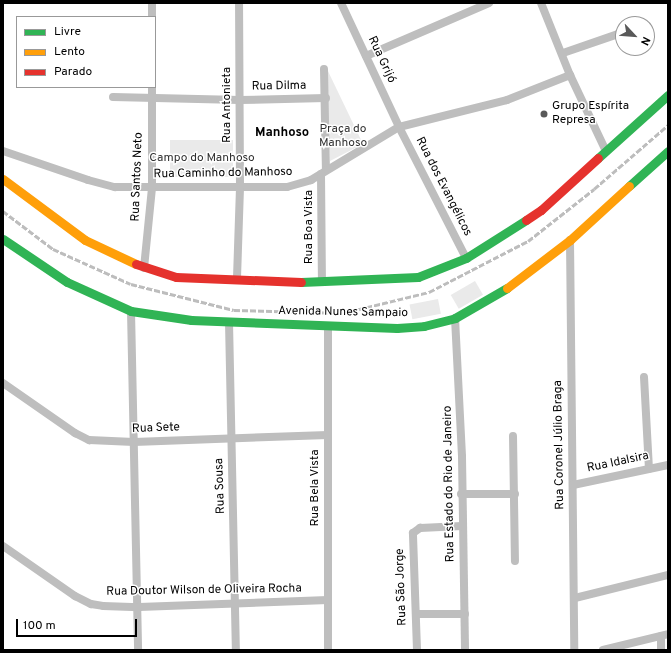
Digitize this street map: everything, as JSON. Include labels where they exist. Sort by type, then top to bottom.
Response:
[{"type":"street","points":[[152,3],[152,16]]},
{"type":"street","name":"Rua Antonieta","points":[[238,278],[240,186],[239,3]]},
{"type":"street","name":"Rua Grijó","points":[[341,3],[399,127]]},
{"type":"street","points":[[366,56],[489,3]]},
{"type":"street","points":[[541,3],[563,53],[570,75],[606,151]]},
{"type":"street","points":[[563,53],[615,35]]},
{"type":"street","name":"Rua Boa Vista","points":[[322,281],[326,98],[324,69]]},
{"type":"street","name":"Rua Caminho do Manhoso","points":[[3,151],[100,184],[152,188],[295,185],[324,171],[399,127],[507,100],[570,75]]},
{"type":"street","name":"Rua Santos Neto","points":[[144,268],[152,188],[152,88]]},
{"type":"street","points":[[3,179],[62,225],[103,250],[144,268],[176,277],[238,278],[274,283],[418,277],[466,258],[542,210],[668,95]]},
{"type":"street","name":"Rua Dilma","points":[[113,97],[240,100],[326,98]]},
{"type":"street","name":"Rua dos Evangélicos","points":[[399,127],[466,258]]},
{"type":"street","name":"Avenida Nunes Sampaio","points":[[3,239],[67,282],[131,311],[191,320],[397,328],[455,318],[489,300],[570,240],[668,151]]},
{"type":"street","name":"Rua Coronel Júlio Braga","points":[[570,240],[575,598],[574,650]]},
{"type":"street","points":[[131,311],[139,607],[138,650]]},
{"type":"street","name":"Rua Estado do Rio de Janeiro","points":[[455,318],[465,650]]},
{"type":"street","name":"Rua Sousa","points":[[229,322],[236,650]]},
{"type":"street","name":"Rua Bela Vista","points":[[328,326],[328,650]]},
{"type":"street","points":[[644,377],[650,469]]},
{"type":"street","name":"Rua Sete","points":[[3,383],[84,438],[134,442],[328,435]]},
{"type":"street","points":[[513,436],[515,561]]},
{"type":"street","name":"Rua Idalsira","points":[[573,485],[668,465]]},
{"type":"street","points":[[461,494],[515,494]]},
{"type":"street","name":"Rua São Jorge","points":[[417,650],[412,538],[414,531],[420,528],[462,526]]},
{"type":"street","name":"Rua Doutor Wilson de Oliveira Rocha","points":[[3,546],[84,601],[103,606],[139,607],[328,600]]},
{"type":"street","points":[[575,598],[668,575]]},
{"type":"street","points":[[416,614],[465,614]]},
{"type":"street","points":[[603,650],[664,635],[661,650]]},
{"type":"green space","name":"Praça do Manhoso","points":[[326,67],[363,144],[330,161]]},
{"type":"green space","name":"Campo do Manhoso","points":[[170,140],[233,140],[233,177],[170,177]]},
{"type":"green space","points":[[475,281],[483,295],[459,309],[451,295]]},
{"type":"green space","points":[[438,299],[441,314],[412,319],[410,305]]},
{"type":"railway","points":[[3,211],[53,249],[131,284],[234,310],[343,313],[429,292],[528,241],[594,189],[668,125]]},
{"type":"traffic: fast","points":[[598,158],[668,95]]},
{"type":"traffic: fast","points":[[629,186],[668,151]]},
{"type":"traffic: fast","points":[[301,282],[418,277],[466,258],[526,220]]},
{"type":"traffic: fast","points":[[3,239],[67,282],[131,311],[191,320],[397,328],[424,326],[455,318],[507,288]]},
{"type":"traffic: slow","points":[[3,179],[85,240],[136,264]]},
{"type":"traffic: slow","points":[[507,288],[570,240],[629,186]]},
{"type":"traffic: jam","points":[[526,220],[541,210],[598,158]]},
{"type":"traffic: jam","points":[[136,264],[176,277],[301,282]]},
{"type":"place","name":"Grupo Espírita Represa","points":[[544,114]]},
{"type":"district","name":"Manhoso","points":[[282,133]]}]
